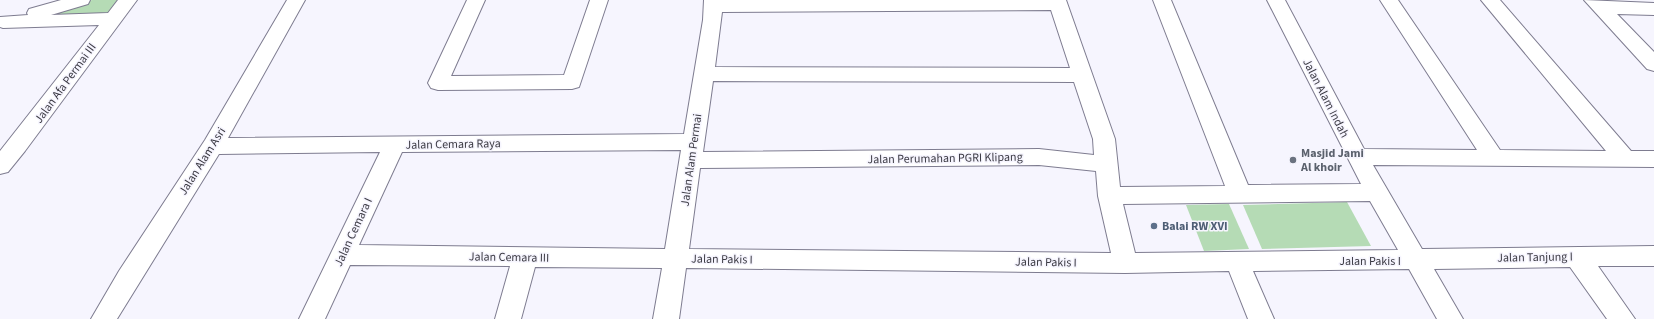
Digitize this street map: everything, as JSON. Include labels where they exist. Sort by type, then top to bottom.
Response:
[{"type":"street","points":[[2,22],[81,0]]},
{"type":"street","name":"Jalan Afa Permai III","points":[[0,166],[38,120],[128,0]]},
{"type":"street","name":"Jalan Alam Asri","points":[[104,319],[128,278],[213,146],[296,0]]},
{"type":"street","points":[[476,0],[438,83],[572,82],[599,0]]},
{"type":"street","points":[[1162,0],[1240,194]]},
{"type":"street","name":"Jalan Alam Indah","points":[[1276,0],[1357,157],[1450,319]]},
{"type":"street","points":[[1389,0],[1492,157]]},
{"type":"street","points":[[1490,0],[1625,159]]},
{"type":"street","points":[[713,3],[1057,2],[1104,139],[1109,196],[1125,263]]},
{"type":"street","name":"Jalan Alam Permai","points":[[666,319],[713,3]]},
{"type":"street","points":[[1596,4],[1654,9]]},
{"type":"street","points":[[1596,4],[1654,64]]},
{"type":"street","points":[[2,22],[114,19]]},
{"type":"street","points":[[703,74],[1082,75]]},
{"type":"street","name":"Jalan Cemara Raya","points":[[213,146],[394,145],[692,151]]},
{"type":"street","name":"Jalan Cemara I","points":[[312,319],[394,145]]},
{"type":"street","name":"Jalan Perumahan PGRI Klipang","points":[[692,151],[1039,158],[1106,164]]},
{"type":"street","points":[[1357,157],[1654,159]]},
{"type":"street","points":[[1109,196],[1377,192]]},
{"type":"street","name":"Jalan Cemara III","points":[[343,255],[676,258]]},
{"type":"street","points":[[1576,256],[1622,319]]},
{"type":"street","name":"Jalan Tanjung I","points":[[1417,260],[1576,256],[1654,256]]},
{"type":"street","points":[[508,319],[525,257]]},
{"type":"street","name":"Jalan Pakis I","points":[[676,258],[1125,263],[1417,260]]},
{"type":"street","points":[[1237,261],[1261,319]]},
{"type":"green space","points":[[92,0],[120,0],[107,15],[30,18]]},
{"type":"green space","points":[[1347,202],[1371,246],[1262,249],[1243,205]]},
{"type":"green space","points":[[1229,204],[1249,249],[1204,251],[1186,205]]},
{"type":"place","name":"Masjid Jami Al khoir","points":[[1293,160]]},
{"type":"place","name":"Balai RW XVI","points":[[1154,226]]}]
